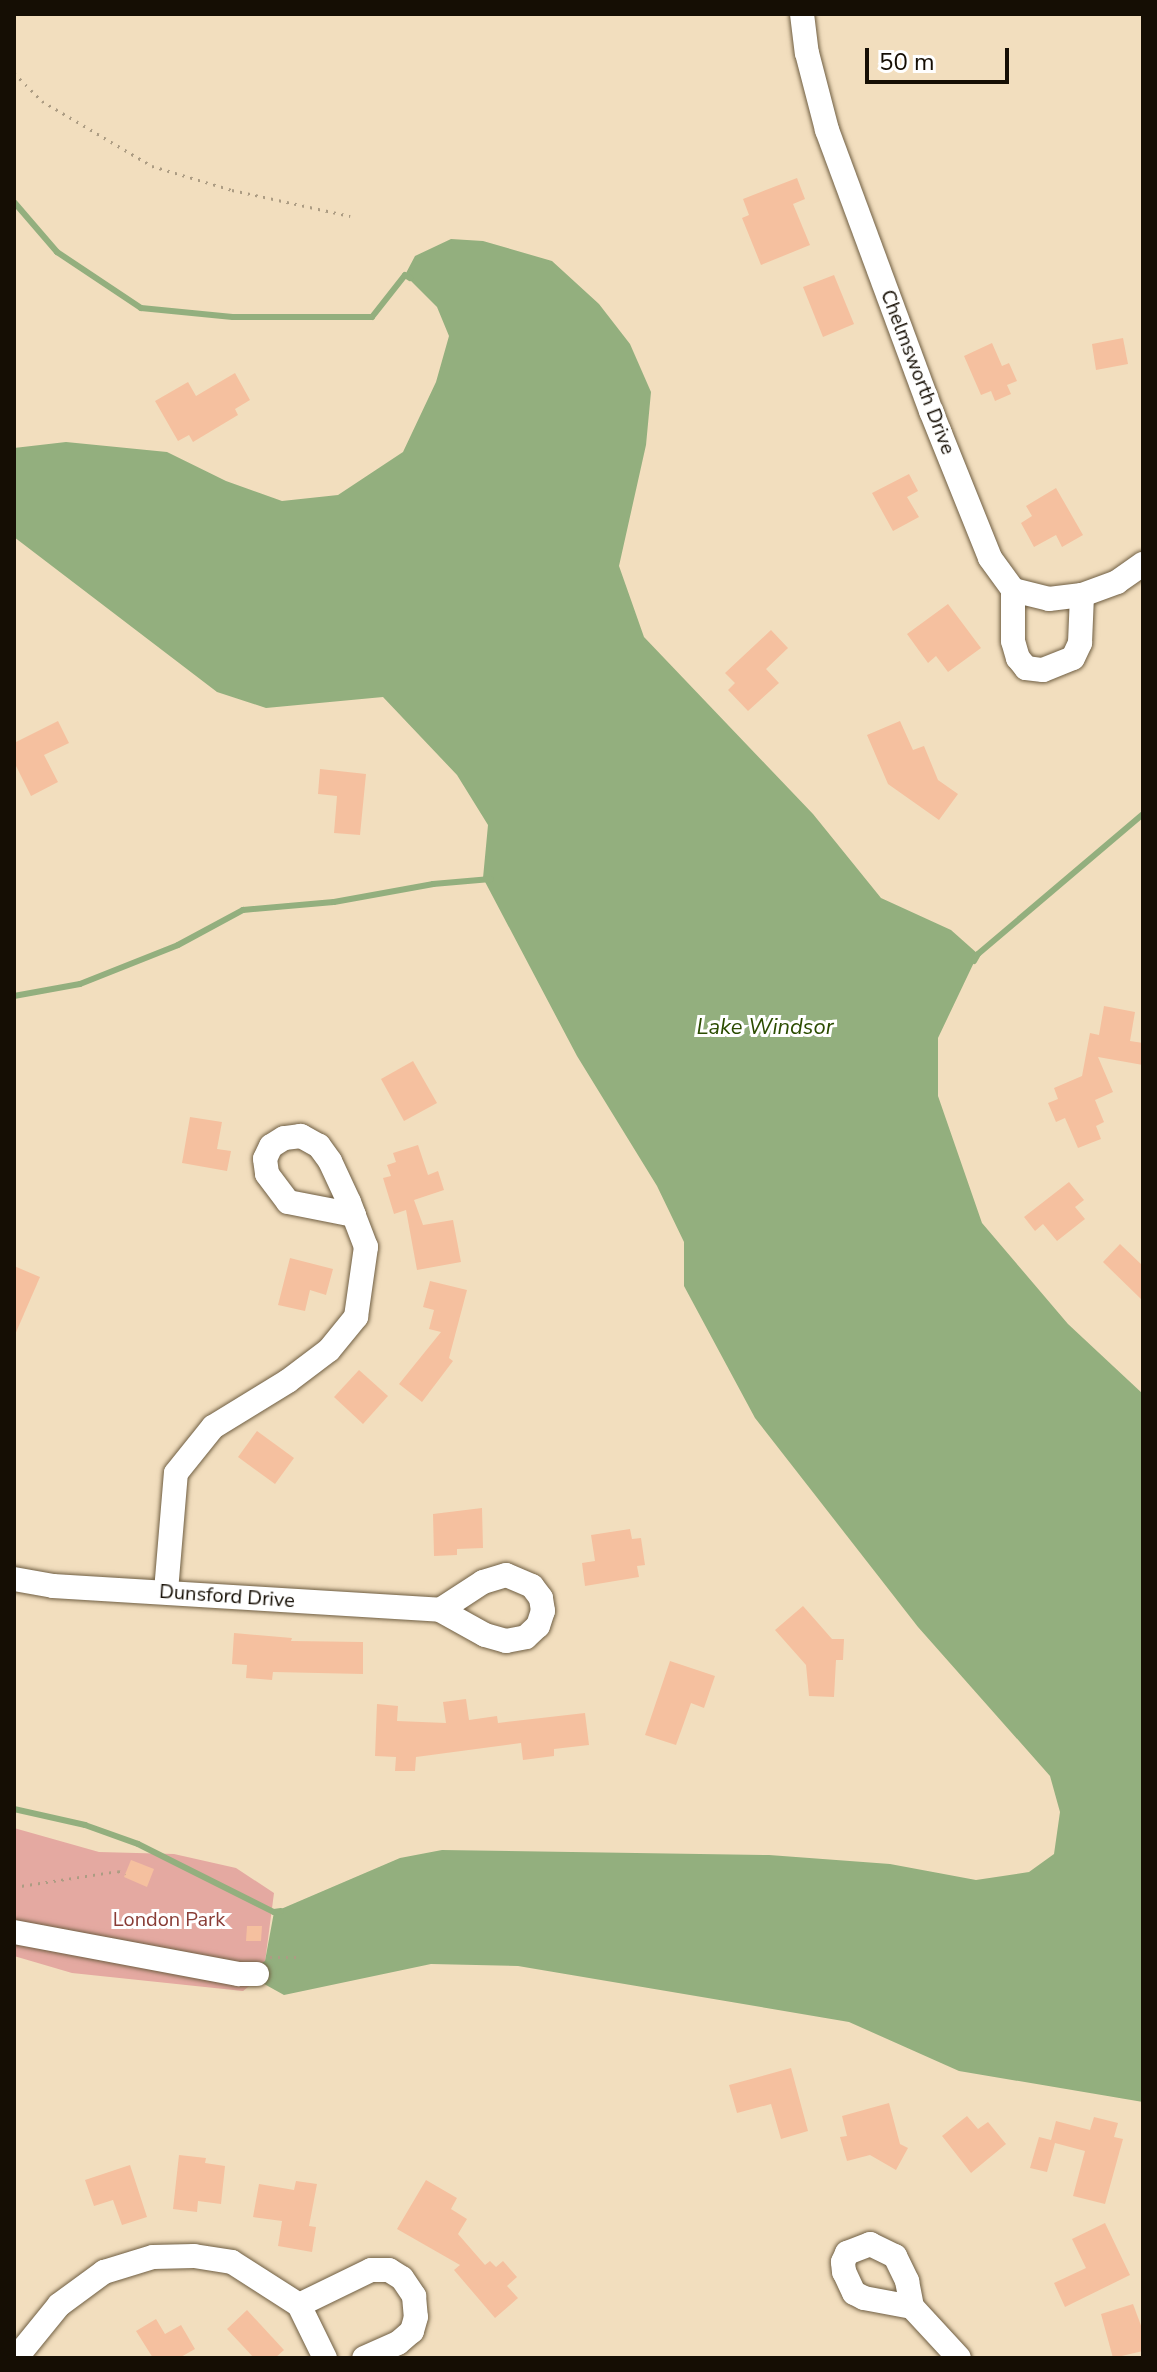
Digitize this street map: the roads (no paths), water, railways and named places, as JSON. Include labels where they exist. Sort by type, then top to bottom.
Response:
[{"type":"street","name":"Chelmsworth Drive","points":[[802,14],[807,53],[827,130],[931,411],[986,549],[1013,590]]},
{"type":"street","points":[[1082,595],[1080,643],[1073,658],[1043,670],[1026,668],[1018,658],[1013,641],[1013,590],[1049,599],[1082,595],[1117,582],[1143,564]]},
{"type":"street","points":[[166,1591],[176,1473],[213,1427],[288,1381],[329,1350],[356,1317],[366,1247],[354,1215]]},
{"type":"street","name":"Dunsford Drive","points":[[14,1579],[53,1586],[440,1610]]},
{"type":"street","points":[[14,1932],[239,1974],[262,1965]]},
{"type":"street","points":[[16,2358],[59,2305],[104,2272],[153,2257],[194,2256],[232,2262],[299,2305],[325,2358]]},
{"type":"street","points":[[299,2305],[371,2270],[389,2270],[402,2278],[414,2296],[416,2317],[412,2331],[398,2343],[364,2358]]},
{"type":"street","points":[[912,2307],[959,2358]]},
{"type":"water","name":"Lake Windsor","points":[[451,239],[483,241],[552,261],[599,304],[630,344],[651,392],[646,445],[619,566],[644,637],[813,814],[881,898],[951,930],[978,954],[938,1038],[938,1096],[982,1223],[1068,1324],[1143,1394],[1143,2102],[959,2071],[849,2022],[518,1966],[431,1964],[284,1995],[257,1980],[257,1966],[265,1961],[274,1912],[400,1858],[442,1850],[769,1855],[890,1864],[976,1880],[1029,1872],[1054,1854],[1060,1812],[1050,1776],[918,1627],[755,1418],[684,1286],[684,1242],[657,1186],[577,1056],[483,878],[488,825],[457,775],[383,697],[266,708],[217,692],[14,537],[14,448],[66,442],[167,452],[226,481],[282,501],[338,495],[403,452],[436,382],[449,336],[437,307],[405,275],[415,256]]},
{"type":"waterway","points":[[14,202],[57,252],[141,308],[233,317],[372,317],[405,275],[410,278]]},
{"type":"waterway","points":[[974,961],[978,954],[1143,814]]},
{"type":"waterway","points":[[14,996],[80,984],[178,945],[243,910],[334,902],[433,884],[491,879]]},
{"type":"waterway","points":[[14,1809],[85,1825],[138,1844],[274,1912],[281,1911]]},
{"type":"park label","name":"London Park","points":[[169,1919]]}]
